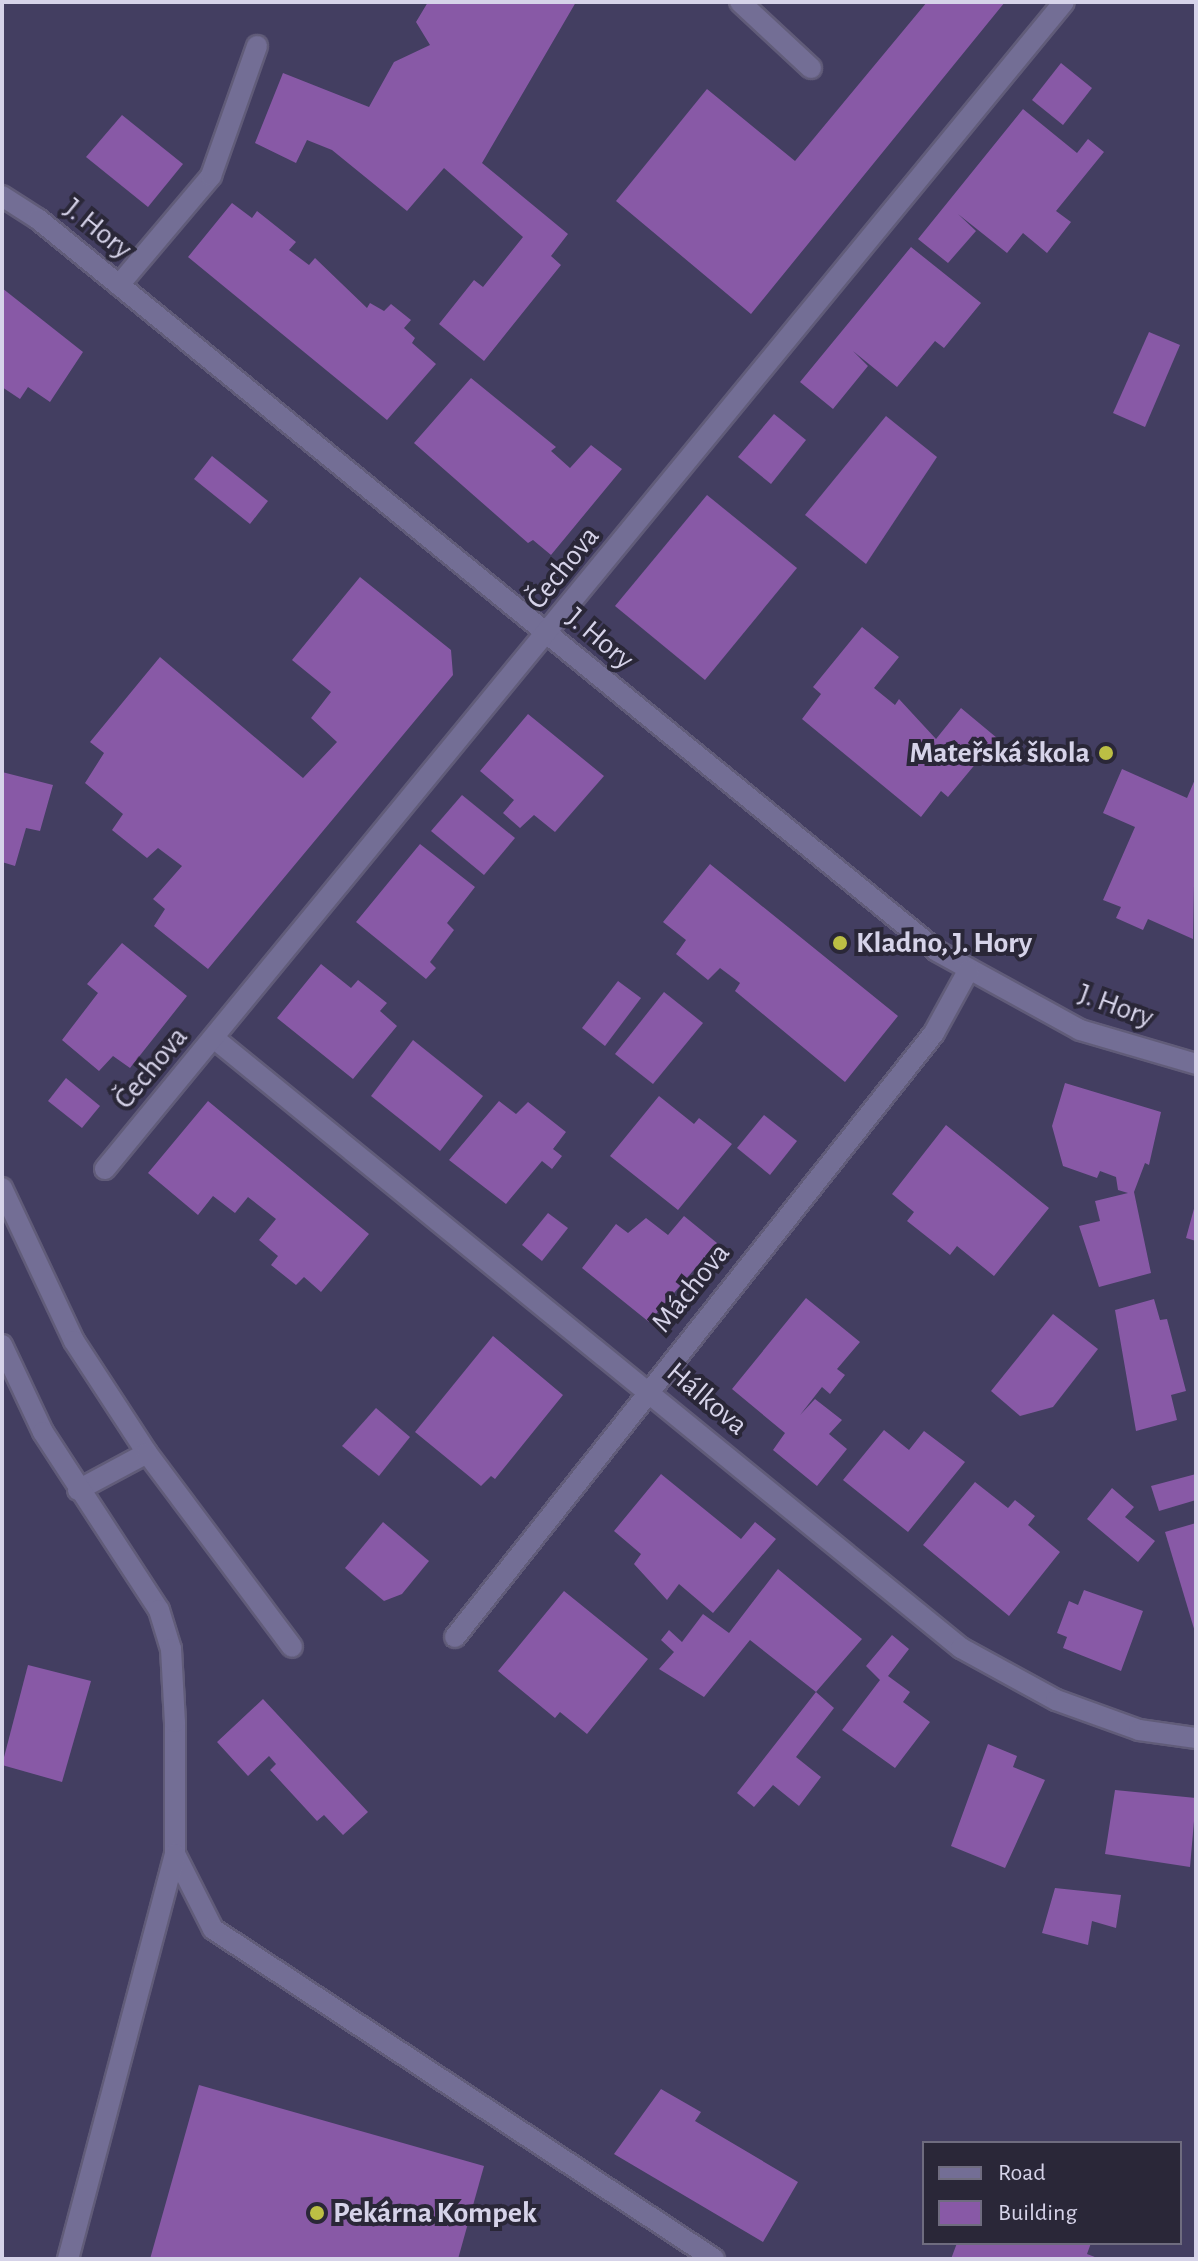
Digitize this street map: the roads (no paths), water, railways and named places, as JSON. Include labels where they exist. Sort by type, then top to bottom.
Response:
[{"type":"street","points":[[740,2],[811,68]]},
{"type":"street","name":"Čechova","points":[[105,1169],[548,634],[1064,2]]},
{"type":"street","points":[[119,285],[211,176],[257,46]]},
{"type":"street","name":"J. Hory","points":[[2,196],[119,285],[838,874],[968,971],[1080,1030],[1196,1064]]},
{"type":"street","name":"Máchova","points":[[455,1637],[934,1033],[968,971]]},
{"type":"street","name":"Hálkova","points":[[215,1039],[961,1648],[1056,1700],[1139,1730],[1196,1738]]},
{"type":"street","points":[[2,1188],[74,1341],[147,1453],[292,1647]]},
{"type":"street","points":[[2,1345],[6,1368],[78,1490],[159,1610],[173,1678],[175,1854],[68,2259]]},
{"type":"street","points":[[78,1490],[147,1453]]},
{"type":"street","points":[[175,1854],[213,1929],[714,2259]]},
{"type":"place","name":"Mateřská škola","points":[[1106,753]]},
{"type":"place","name":"Kladno, J. Hory","points":[[840,943]]},
{"type":"place","name":"Pekárna Kompek","points":[[317,2213]]}]
